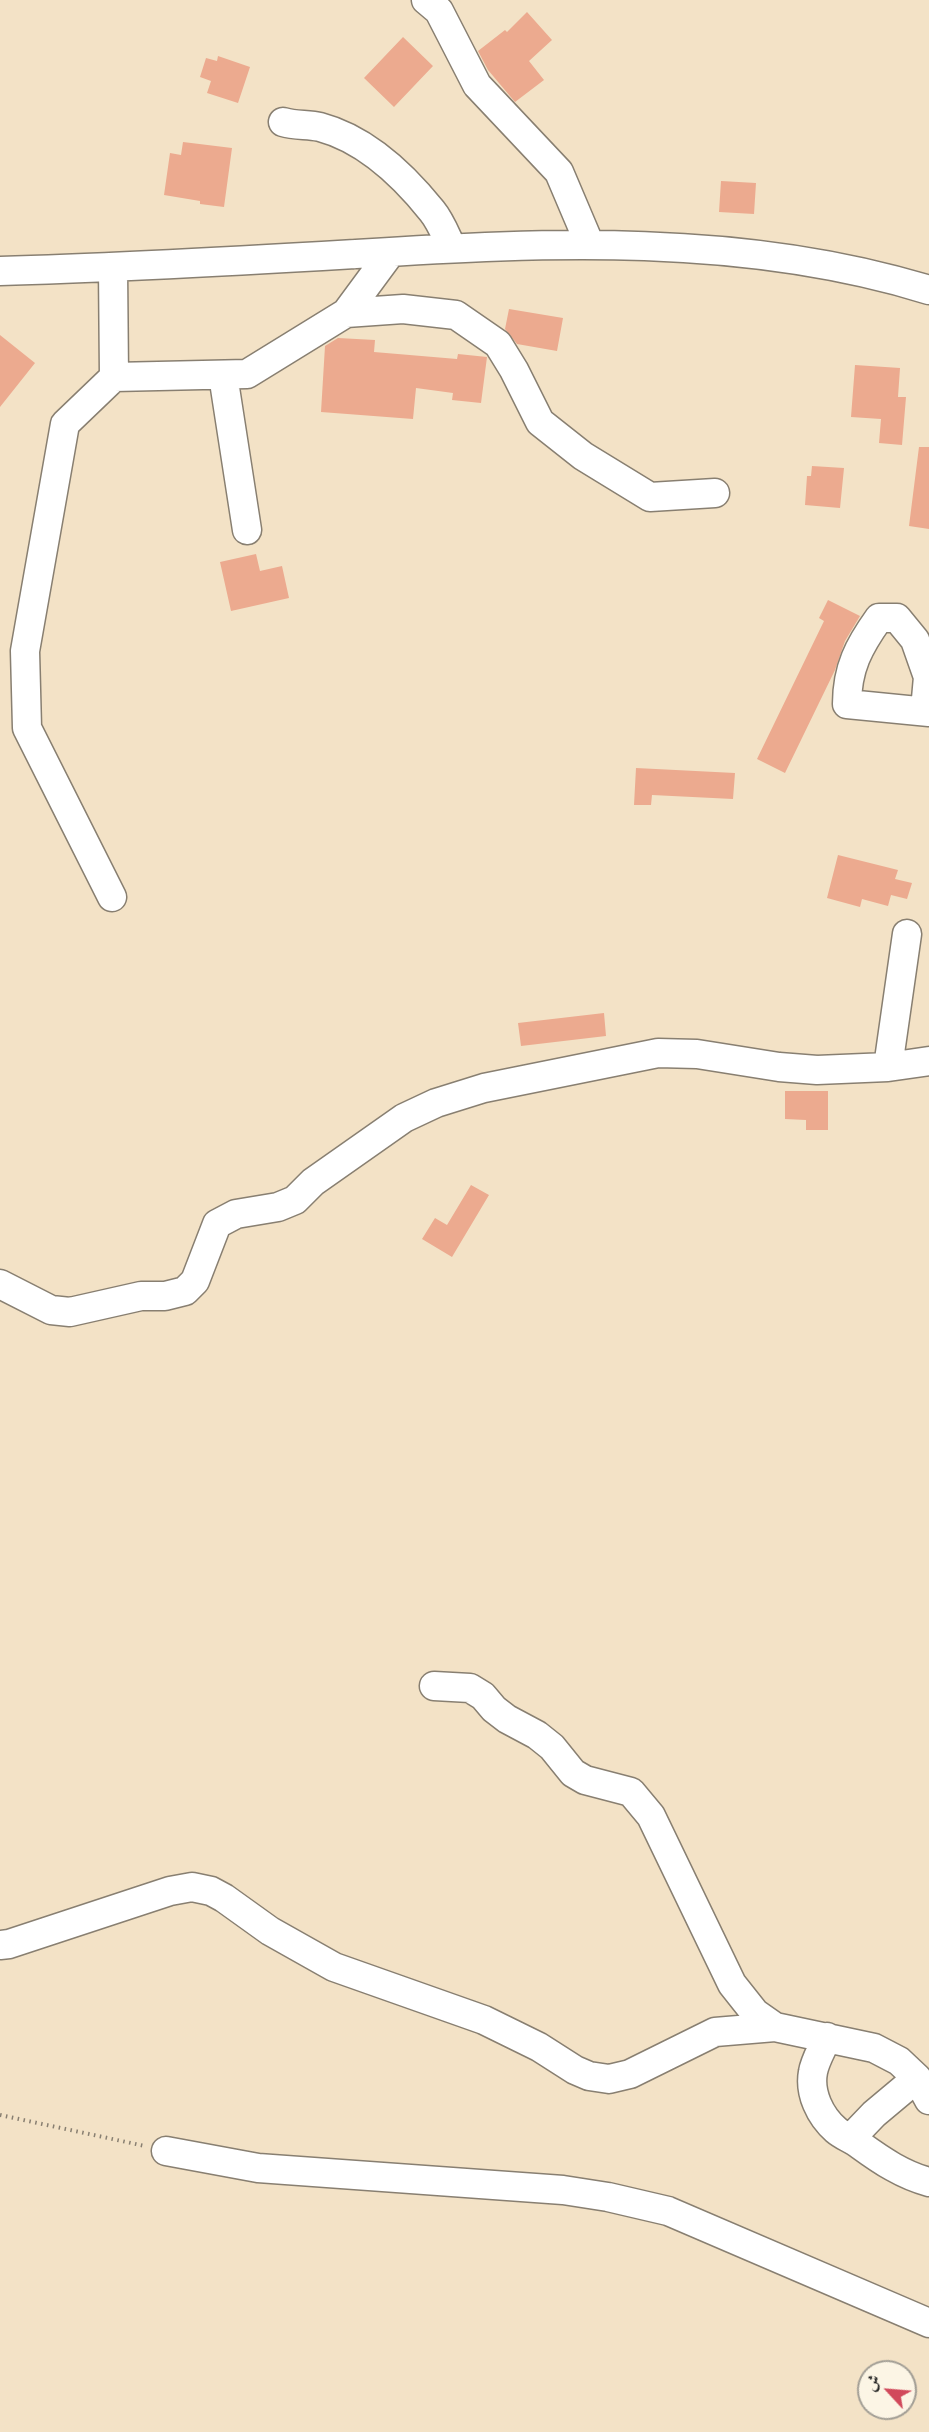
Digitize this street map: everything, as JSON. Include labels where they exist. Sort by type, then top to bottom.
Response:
[{"type":"street","points":[[426,0],[439,11],[477,85],[559,172],[590,246]]},
{"type":"street","points":[[284,122],[296,126],[319,126],[361,145],[396,172],[434,213],[452,248]]},
{"type":"street","points":[[4,278],[113,268],[452,248],[590,246],[704,248],[768,256],[869,273],[929,290]]},
{"type":"street","points":[[112,897],[27,728],[25,651],[65,424],[114,377],[247,374],[346,313],[391,252]]},
{"type":"street","points":[[113,268],[114,377]]},
{"type":"street","points":[[346,313],[403,309],[456,315],[498,344],[540,422],[583,456],[650,497],[715,493]]},
{"type":"street","points":[[223,375],[247,530]]},
{"type":"street","points":[[888,1067],[907,934]]},
{"type":"street","points":[[0,1284],[51,1310],[70,1312],[141,1296],[165,1296],[185,1291],[195,1281],[217,1224],[236,1214],[278,1207],[295,1200],[313,1182],[404,1118],[436,1103],[484,1088],[658,1053],[697,1054],[779,1067],[818,1070],[888,1067],[929,1061]]},
{"type":"street","points":[[434,1686],[470,1688],[483,1696],[507,1719],[537,1735],[552,1747],[573,1773],[585,1779],[631,1792],[637,1797],[651,1816],[732,1984],[755,2013],[774,2027]]},
{"type":"street","points":[[0,1945],[170,1891],[192,1887],[202,1888],[224,1898],[270,1931],[334,1967],[484,2020],[539,2047],[575,2070],[590,2076],[609,2079],[630,2074],[715,2031],[774,2027],[874,2048],[899,2061],[923,2089],[874,2114],[851,2138]]},
{"type":"street","points":[[827,2037],[813,2072],[814,2094],[821,2115],[838,2131],[884,2162],[913,2177],[929,2182]]},
{"type":"street","points":[[166,2151],[258,2168],[563,2190],[650,2206],[668,2211],[929,2323]]},
{"type":"path","points":[[0,2115],[166,2151]]},
{"type":"building","points":[[527,12],[552,40],[529,61],[544,80],[515,102],[488,70],[478,51],[505,30],[507,32]]},
{"type":"building","points":[[403,37],[433,66],[394,107],[364,78]]},
{"type":"building","points":[[218,56],[250,67],[238,103],[207,93],[211,81],[200,77],[206,58],[217,61]]},
{"type":"building","points":[[183,142],[232,148],[224,207],[164,195],[170,153],[181,155]]},
{"type":"building","points":[[721,181],[756,183],[754,214],[719,212]]},
{"type":"building","points":[[509,309],[563,318],[557,351],[517,344],[505,329]]},
{"type":"building","points":[[0,335],[35,363],[0,407]]},
{"type":"building","points":[[338,338],[375,340],[374,352],[457,359],[458,354],[487,357],[481,403],[452,400],[453,393],[416,388],[413,419],[321,412],[325,346]]},
{"type":"building","points":[[855,365],[900,368],[898,397],[906,397],[902,445],[879,443],[881,419],[851,417]]},
{"type":"building","points":[[919,447],[929,447],[929,529],[909,526]]},
{"type":"building","points":[[812,466],[844,468],[840,508],[805,505],[807,476],[811,476]]},
{"type":"building","points":[[256,554],[260,571],[282,566],[289,598],[231,611],[220,562]]},
{"type":"building","points":[[828,600],[860,616],[845,641],[835,670],[785,773],[757,759],[824,621],[819,618]]},
{"type":"building","points":[[636,768],[735,773],[733,799],[652,795],[651,805],[634,805]]},
{"type":"building","points":[[838,855],[898,870],[895,879],[912,883],[907,899],[891,895],[888,906],[862,899],[860,907],[827,898]]},
{"type":"building","points":[[604,1013],[606,1036],[521,1046],[518,1023]]},
{"type":"building","points":[[785,1091],[828,1091],[828,1130],[806,1130],[806,1120],[785,1119]]},
{"type":"building","points":[[471,1185],[489,1195],[452,1257],[422,1239],[435,1218],[447,1225]]}]
